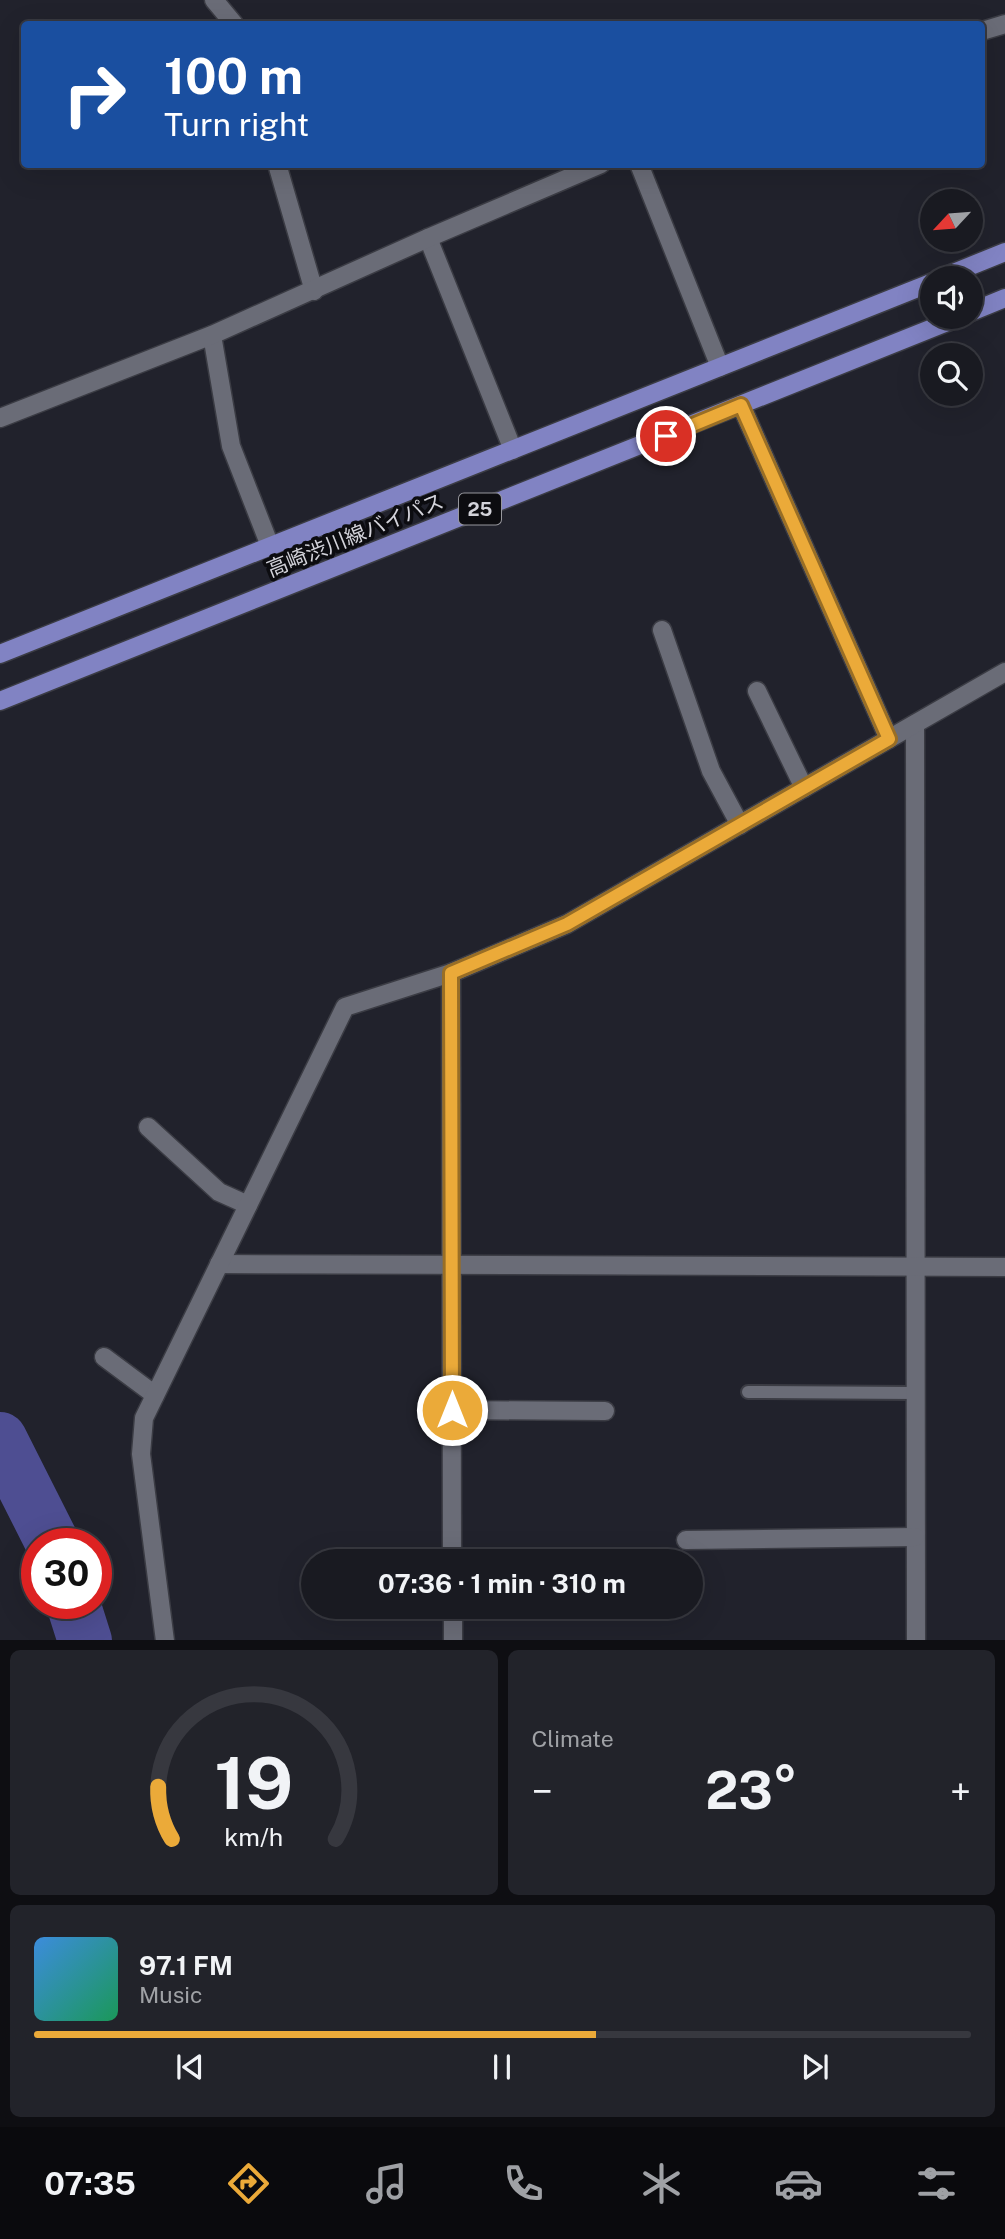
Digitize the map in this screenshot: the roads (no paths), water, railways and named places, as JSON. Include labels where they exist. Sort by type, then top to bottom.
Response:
[{"type":"main road","points":[[971,266],[1005,252]]},
{"type":"main road","name":"高崎渋川線バイパス","points":[[0,654],[920,287]]},
{"type":"main road","points":[[983,307],[1005,298]]},
{"type":"main road","name":"高崎渋川線バイパス","points":[[0,701],[930,329]]},
{"type":"street","points":[[214,0],[232,21]]},
{"type":"street","points":[[985,30],[1005,24]]},
{"type":"street","points":[[278,168],[314,291]]},
{"type":"street","points":[[0,418],[212,335],[428,237],[592,168]]},
{"type":"street","points":[[641,168],[720,367]]},
{"type":"street","points":[[428,237],[513,450]]},
{"type":"street","points":[[212,335],[232,446],[270,546]]},
{"type":"street","points":[[741,405],[889,739]]},
{"type":"street","points":[[662,631],[711,771],[740,825]]},
{"type":"street","points":[[165,1640],[141,1454],[144,1418],[345,1007],[451,973],[567,924],[1005,672]]},
{"type":"street","points":[[758,691],[804,788]]},
{"type":"street","points":[[915,724],[916,1640]]},
{"type":"street","points":[[451,973],[453,1549]]},
{"type":"street","points":[[148,1128],[219,1192],[248,1205]]},
{"type":"street","points":[[219,1264],[1005,1267]]},
{"type":"street","points":[[104,1357],[155,1395]]},
{"type":"street","points":[[452,1410],[605,1411]]},
{"type":"street","points":[[686,1540],[915,1537]]},
{"type":"street","points":[[453,1619],[453,1640]]},
{"type":"lane","points":[[748,1392],[915,1393]]},
{"type":"waterway","points":[[0,1439],[45,1528]]},
{"type":"waterway","points":[[78,1619],[85,1640]]}]
